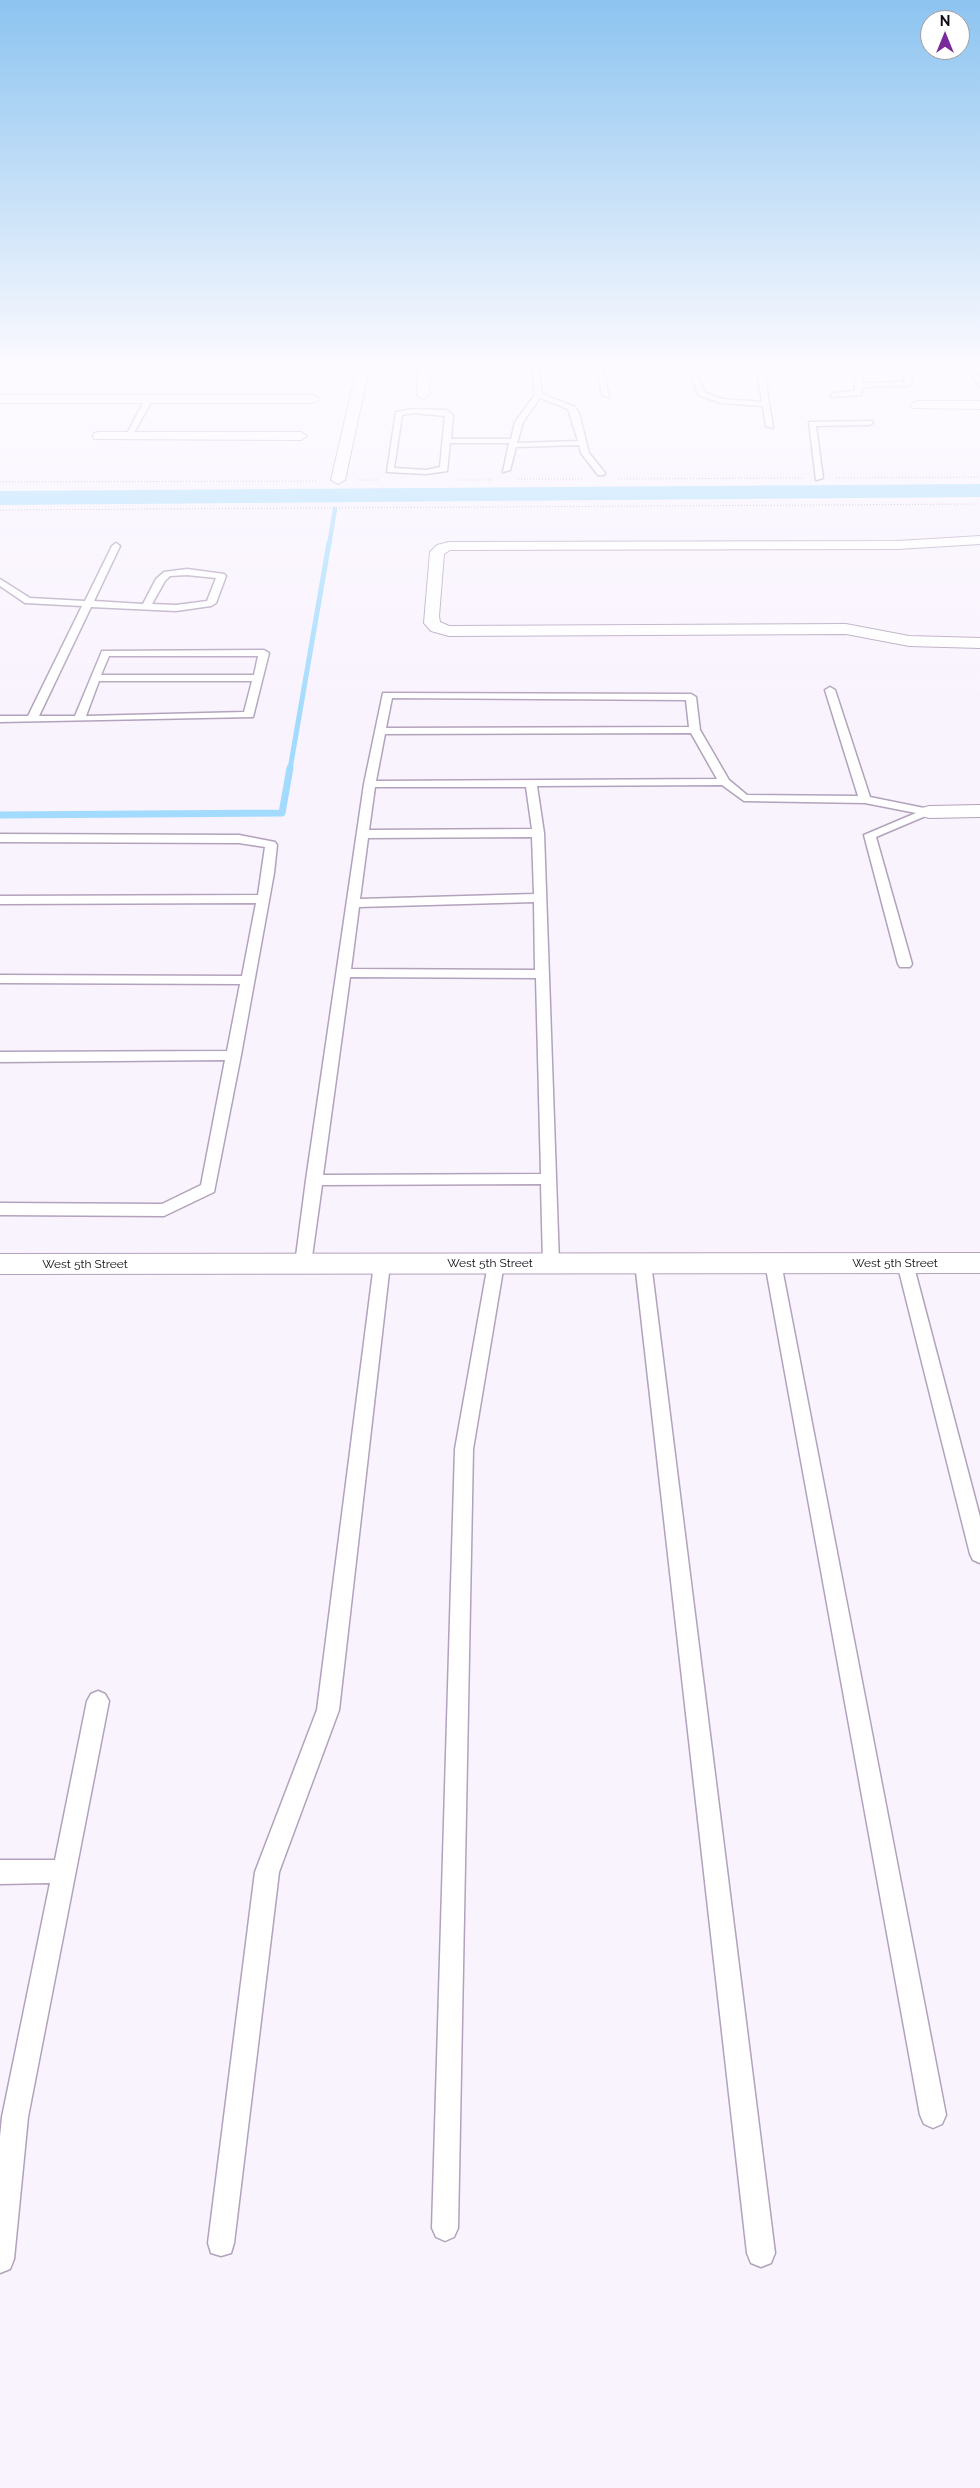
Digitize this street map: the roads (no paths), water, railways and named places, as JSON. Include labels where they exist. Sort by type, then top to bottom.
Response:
[{"type":"street","points":[[980,540],[898,545],[449,546],[437,552],[431,616],[432,623],[437,628],[449,631],[846,629],[909,641],[980,643]]},
{"type":"street","points":[[929,812],[980,811]]},
{"type":"street","name":"West 5th Street","points":[[0,1264],[980,1263]]},
{"type":"lane","points":[[32,719],[116,546]]},
{"type":"lane","points":[[0,582],[28,601],[176,608],[211,603],[221,576],[187,572],[168,574],[161,579],[146,606]]},
{"type":"lane","points":[[0,719],[79,719],[250,715],[264,653],[105,653],[79,719]]},
{"type":"lane","points":[[95,678],[258,678]]},
{"type":"lane","points":[[830,690],[865,800]]},
{"type":"lane","points":[[303,1264],[370,784],[387,695],[691,697],[695,730],[725,782],[744,798],[865,800],[929,812]]},
{"type":"lane","points":[[380,731],[695,730]]},
{"type":"lane","points":[[531,782],[538,833],[551,1263]]},
{"type":"lane","points":[[370,784],[725,782]]},
{"type":"lane","points":[[905,964],[870,835],[929,812]]},
{"type":"lane","points":[[363,834],[538,833]]},
{"type":"lane","points":[[0,838],[239,839],[271,845],[263,899],[208,1188],[164,1210],[0,1209]]},
{"type":"lane","points":[[354,903],[540,898]]},
{"type":"lane","points":[[0,900],[263,899]]},
{"type":"lane","points":[[344,973],[542,974]]},
{"type":"lane","points":[[0,979],[248,980]]},
{"type":"lane","points":[[0,1057],[234,1055]]},
{"type":"lane","points":[[314,1180],[548,1178]]},
{"type":"lane","points":[[643,1263],[761,2253]]},
{"type":"lane","points":[[773,1263],[933,2115]]},
{"type":"lane","points":[[905,1263],[980,1554]]},
{"type":"lane","points":[[221,2243],[267,1872],[328,1710],[382,1264]]},
{"type":"lane","points":[[445,2228],[464,1449],[496,1264]]},
{"type":"lane","points":[[0,2259],[7,2117],[64,1871],[98,1701]]},
{"type":"lane","points":[[0,1872],[64,1871]]},
{"type":"water","points":[[980,484],[980,497],[0,505],[0,491]]},
{"type":"waterway","points":[[329,545],[335,509]]},
{"type":"waterway","points":[[290,769],[329,543]]},
{"type":"waterway","points":[[0,815],[282,813],[290,768]]}]
